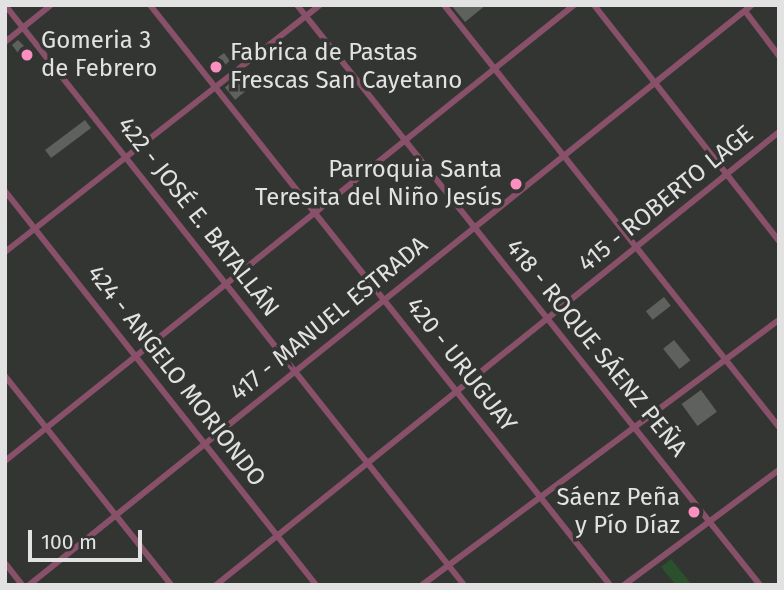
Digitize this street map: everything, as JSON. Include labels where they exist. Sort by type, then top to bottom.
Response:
[{"type":"street","name":"422 - JOSÉ E. BATALLÁN","points":[[5,5],[464,585]]},
{"type":"street","points":[[5,42],[51,5]]},
{"type":"street","name":"420 - URUGUAY","points":[[150,5],[610,585]]},
{"type":"street","name":"418 - ROQUE SÁENZ PEÑA","points":[[297,5],[760,585]]},
{"type":"street","points":[[5,252],[320,5]]},
{"type":"street","points":[[444,5],[779,427]]},
{"type":"street","points":[[5,461],[573,5]]},
{"type":"street","points":[[594,5],[779,241]]},
{"type":"street","name":"417 - MANUEL ESTRADA","points":[[29,585],[752,5]]},
{"type":"street","points":[[745,11],[779,56]]},
{"type":"street","name":"415 - ROBERTO LAGE","points":[[216,585],[779,132]]},
{"type":"street","name":"424 - ANGELO MORIONDO","points":[[5,191],[316,585]]},
{"type":"street","points":[[422,585],[779,320]]},
{"type":"street","points":[[5,376],[171,585]]},
{"type":"street","points":[[624,585],[779,470]]},
{"type":"street","points":[[5,563],[22,585]]},
{"type":"green space","points":[[671,559],[692,585],[676,585],[661,567]]},
{"type":"building","points":[[451,5],[486,5],[465,22]]},
{"type":"building","points":[[18,40],[33,55],[25,62],[12,45]]},
{"type":"building","points":[[224,53],[230,61],[214,73],[208,65]]},
{"type":"building","points":[[241,74],[251,86],[235,100],[225,87]]},
{"type":"building","points":[[85,120],[91,128],[51,158],[45,150]]},
{"type":"building","points":[[664,297],[671,306],[653,320],[646,311]]},
{"type":"building","points":[[674,340],[690,360],[679,369],[663,349]]},
{"type":"building","points":[[701,390],[717,412],[697,426],[682,404]]},
{"type":"place","name":"Gomeria 3 de Febrero","points":[[27,55]]},
{"type":"place","name":"Fabrica de Pastas Frescas San Cayetano","points":[[216,67]]},
{"type":"place","name":"Parroquia Santa Teresita del Niño Jesús","points":[[516,184]]},
{"type":"place","name":"Sáenz Peña y Pío Díaz","points":[[694,512]]}]
